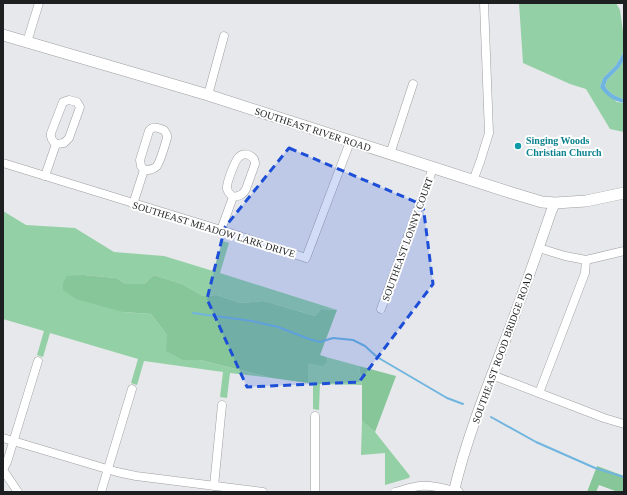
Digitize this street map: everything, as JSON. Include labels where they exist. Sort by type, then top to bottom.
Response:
[{"type":"main road","name":"SOUTHEAST RIVER ROAD","points":[[3,35],[147,76],[542,202],[555,203],[596,200],[624,193]]},
{"type":"street","points":[[27,42],[38,3]]},
{"type":"street","points":[[473,181],[489,133],[484,3]]},
{"type":"street","points":[[208,95],[224,36]]},
{"type":"street","points":[[390,154],[413,84]]},
{"type":"street","points":[[66,100],[77,102],[80,107],[69,138],[64,143],[56,144],[50,137],[62,104],[66,100]]},
{"type":"street","points":[[157,127],[164,130],[167,138],[158,164],[153,169],[144,170],[141,166],[140,160],[149,131],[157,127]]},
{"type":"street","name":"SOUTHEAST MEADOW LARK DRIVE","points":[[3,163],[221,230],[306,258],[350,142]]},
{"type":"street","points":[[45,176],[56,144]]},
{"type":"street","points":[[244,154],[252,157],[255,164],[246,189],[241,195],[233,197],[229,193],[227,186],[236,160],[244,154]]},
{"type":"street","name":"SOUTHEAST LONNY COURT","points":[[381,309],[433,168]]},
{"type":"street","points":[[133,204],[144,170]]},
{"type":"street","points":[[221,230],[233,197]]},
{"type":"street","name":"SOUTHEAST ROOD BRIDGE ROAD","points":[[456,491],[463,458],[477,413],[516,312],[550,212],[555,203]]},
{"type":"street","points":[[538,248],[565,256],[586,260],[624,251]]},
{"type":"street","points":[[538,393],[585,273],[586,260]]},
{"type":"street","points":[[18,492],[3,470],[7,462],[38,361]]},
{"type":"street","points":[[492,375],[604,418],[624,424]]},
{"type":"street","points":[[101,492],[132,389]]},
{"type":"street","points":[[214,486],[222,405]]},
{"type":"street","points":[[315,416],[315,492]]},
{"type":"street","points":[[3,438],[136,476],[263,492]]},
{"type":"street","points":[[395,492],[418,486],[431,486],[456,491]]},
{"type":"highlighted area","points":[[289,148],[423,205],[433,284],[359,382],[247,387],[207,299],[225,227]]},
{"type":"green space","points":[[519,3],[616,3],[620,10],[624,39],[623,53],[616,65],[603,78],[600,87],[617,102],[624,103],[624,132],[610,129],[586,89],[570,84],[523,63]]},
{"type":"green space","points":[[624,60],[624,99],[613,94],[605,86],[607,80],[619,68]]},
{"type":"green space","points":[[3,211],[26,225],[75,228],[114,252],[164,256],[213,271],[223,241],[229,243],[220,273],[337,310],[321,309],[315,316],[264,301],[240,303],[217,295],[203,296],[182,284],[154,275],[144,284],[126,284],[116,278],[84,275],[123,312],[151,314],[183,360],[200,360],[272,378],[230,373],[227,398],[220,397],[223,372],[144,361],[137,385],[131,383],[138,359],[50,333],[43,357],[37,355],[44,331],[3,319]]},
{"type":"green space","points":[[84,275],[116,278],[126,284],[144,284],[154,275],[182,284],[203,296],[217,295],[240,303],[264,301],[315,316],[321,309],[337,310],[320,355],[326,357],[328,361],[323,366],[308,363],[308,383],[272,378],[200,360],[183,360],[166,351],[167,335],[151,314],[123,312],[76,299],[63,290],[63,283],[67,276]]},
{"type":"green space","points":[[326,357],[359,366],[362,385],[320,384],[319,410],[313,409],[313,384],[308,383],[308,363],[328,361]]},
{"type":"green space","points":[[359,366],[396,376],[375,432],[362,421],[362,385]]},
{"type":"green space","points":[[362,421],[375,432],[410,476],[409,478],[385,485],[385,453],[361,455]]},
{"type":"green space","points":[[597,466],[624,476],[624,492],[618,492],[599,485],[596,492],[587,492]]},
{"type":"water","points":[[624,45],[624,60],[619,68],[607,80],[605,86],[613,94],[624,99],[624,103],[610,98],[600,87],[603,78],[616,65],[623,53]]},
{"type":"waterway","points":[[193,313],[252,321],[278,327],[320,342],[333,338],[353,340],[365,346],[377,357],[447,398],[463,404]]},
{"type":"waterway","points":[[491,417],[536,442],[595,468],[624,477]]},
{"type":"place","name":"Singing Woods Christian Church","points":[[518,146]]}]
